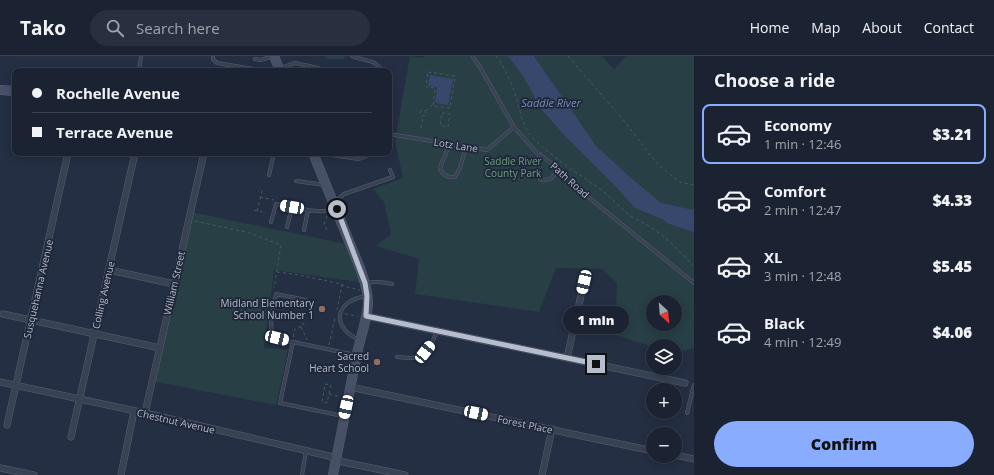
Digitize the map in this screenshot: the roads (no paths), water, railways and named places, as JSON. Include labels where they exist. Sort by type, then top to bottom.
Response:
[{"type":"street","points":[[273,56],[279,68]]},
{"type":"street","points":[[0,90],[12,91]]},
{"type":"street","name":"Susquehanna Avenue","points":[[7,425],[67,156]]},
{"type":"street","name":"Colling Avenue","points":[[71,437],[134,156]]},
{"type":"street","name":"William Street","points":[[145,413],[203,156]]},
{"type":"street","points":[[314,156],[327,185],[333,208],[365,283],[360,340],[333,475]]},
{"type":"street","points":[[109,270],[174,284]]},
{"type":"street","points":[[567,358],[584,282]]},
{"type":"street","points":[[4,314],[160,348]]},
{"type":"street","points":[[363,316],[685,384]]},
{"type":"street","name":"Chestnut Avenue","points":[[0,382],[145,413],[306,450],[329,456],[343,462],[405,475]]},
{"type":"street","name":"Forest Place","points":[[350,387],[646,449]]},
{"type":"street","points":[[121,475],[134,411]]},
{"type":"street","points":[[542,475],[552,429]]},
{"type":"street","points":[[682,456],[694,459]]},
{"type":"street","points":[[0,468],[34,475]]},
{"type":"lane","points":[[139,68],[141,56]]},
{"type":"lane","points":[[213,56],[213,59],[217,63],[243,68]]},
{"type":"lane","points":[[255,59],[261,60],[273,56]]},
{"type":"lane","points":[[352,56],[355,58],[370,59],[376,62],[381,68]]},
{"type":"lane","name":"Path Road","points":[[472,56],[480,67],[514,127],[540,154],[554,165],[560,174],[694,283]]},
{"type":"lane","points":[[284,68],[295,63],[318,68]]},
{"type":"lane","name":"Lotz Lane","points":[[392,134],[487,150],[514,127]]},
{"type":"lane","points":[[450,144],[440,169],[445,175],[451,177],[455,177],[460,168],[466,147]]},
{"type":"lane","points":[[540,154],[537,172],[540,179],[551,179],[554,177],[557,169]]},
{"type":"lane","points":[[269,175],[273,156]]},
{"type":"lane","points":[[338,156],[359,159],[367,156]]},
{"type":"lane","points":[[271,222],[276,204],[324,212],[333,208],[344,194],[393,177],[390,170]]},
{"type":"lane","points":[[296,181],[327,185]]},
{"type":"lane","points":[[287,227],[292,207]]},
{"type":"lane","points":[[304,230],[308,210]]},
{"type":"lane","points":[[365,283],[382,281],[392,284]]},
{"type":"lane","points":[[306,300],[276,294],[270,327],[274,335],[277,338],[293,342],[357,355]]},
{"type":"lane","points":[[360,340],[346,331],[339,318],[344,305],[352,300],[364,296]]},
{"type":"lane","points":[[397,357],[410,358],[419,356],[432,344],[437,331]]},
{"type":"lane","points":[[293,342],[280,403],[344,416]]},
{"type":"lane","points":[[685,384],[694,385],[687,413]]},
{"type":"lane","points":[[302,475],[306,450]]},
{"type":"water","name":"Saddle River","points":[[508,56],[534,56],[596,146],[661,203],[694,210],[694,232],[669,224],[662,219],[635,208],[541,109],[523,76]]},
{"type":"water","points":[[430,75],[453,79],[448,105],[435,103],[437,87],[428,86]]},
{"type":"place","name":"Midland Elementary School Number 1","points":[[322,309]]},
{"type":"place","name":"Sacred Heart School","points":[[377,362]]},
{"type":"park label","name":"Saddle River County Park","points":[[513,166]]}]
